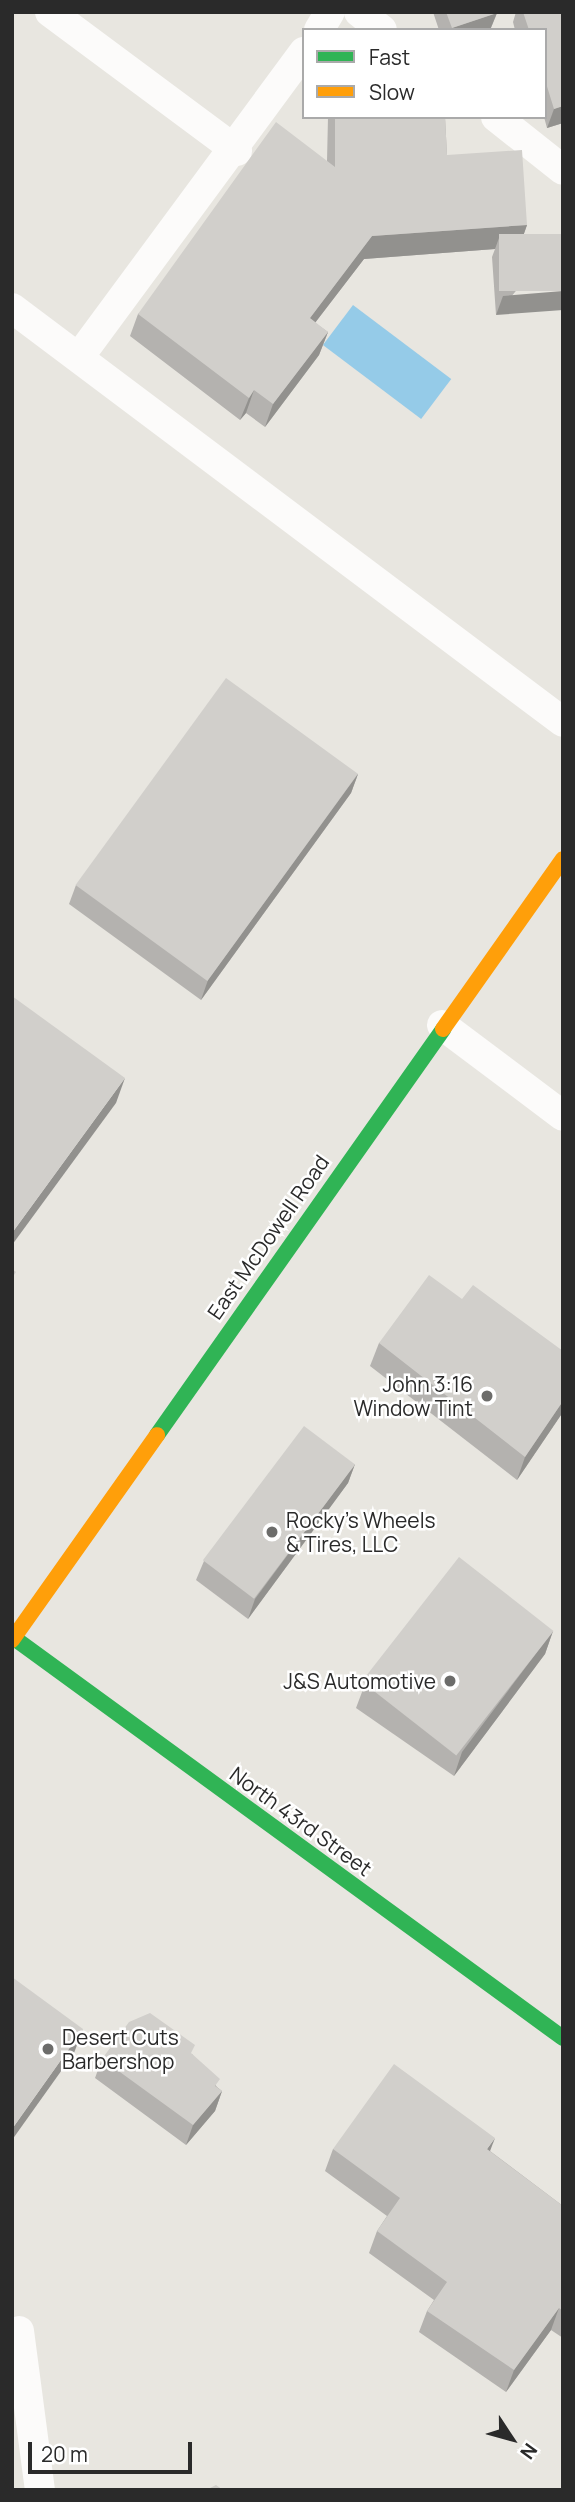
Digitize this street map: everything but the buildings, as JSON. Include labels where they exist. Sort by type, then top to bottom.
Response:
[{"type":"main road","name":"East McDowell Road","points":[[13,1639],[442,1025],[563,859]]},
{"type":"main road","name":"North 43rd Street","points":[[13,1639],[563,2038]]},
{"type":"lane","points":[[50,12],[237,151]]},
{"type":"lane","points":[[319,28],[330,12]]},
{"type":"lane","points":[[359,12],[379,28]]},
{"type":"lane","points":[[79,358],[237,151],[302,55]]},
{"type":"lane","points":[[499,119],[563,170]]},
{"type":"lane","points":[[12,307],[563,722]]},
{"type":"lane","points":[[442,1025],[563,1116]]},
{"type":"lane","points":[[19,2331],[30,2468]]},
{"type":"water","points":[[353,305],[451,379],[421,419],[323,345]]},
{"type":"traffic: fast","points":[[157,1435],[443,1029]]},
{"type":"traffic: fast","points":[[14,1638],[563,2038]]},
{"type":"traffic: slow","points":[[443,1029],[563,859]]},
{"type":"traffic: slow","points":[[12,1640],[157,1435]]},
{"type":"place","name":"John 3:16 Window Tint","points":[[487,1396]]},
{"type":"place","name":"Rocky's Wheels & Tires, LLC","points":[[272,1532]]},
{"type":"place","name":"J&S Automotive","points":[[450,1681]]},
{"type":"place","name":"Desert Cuts Barbershop","points":[[48,2049]]}]
